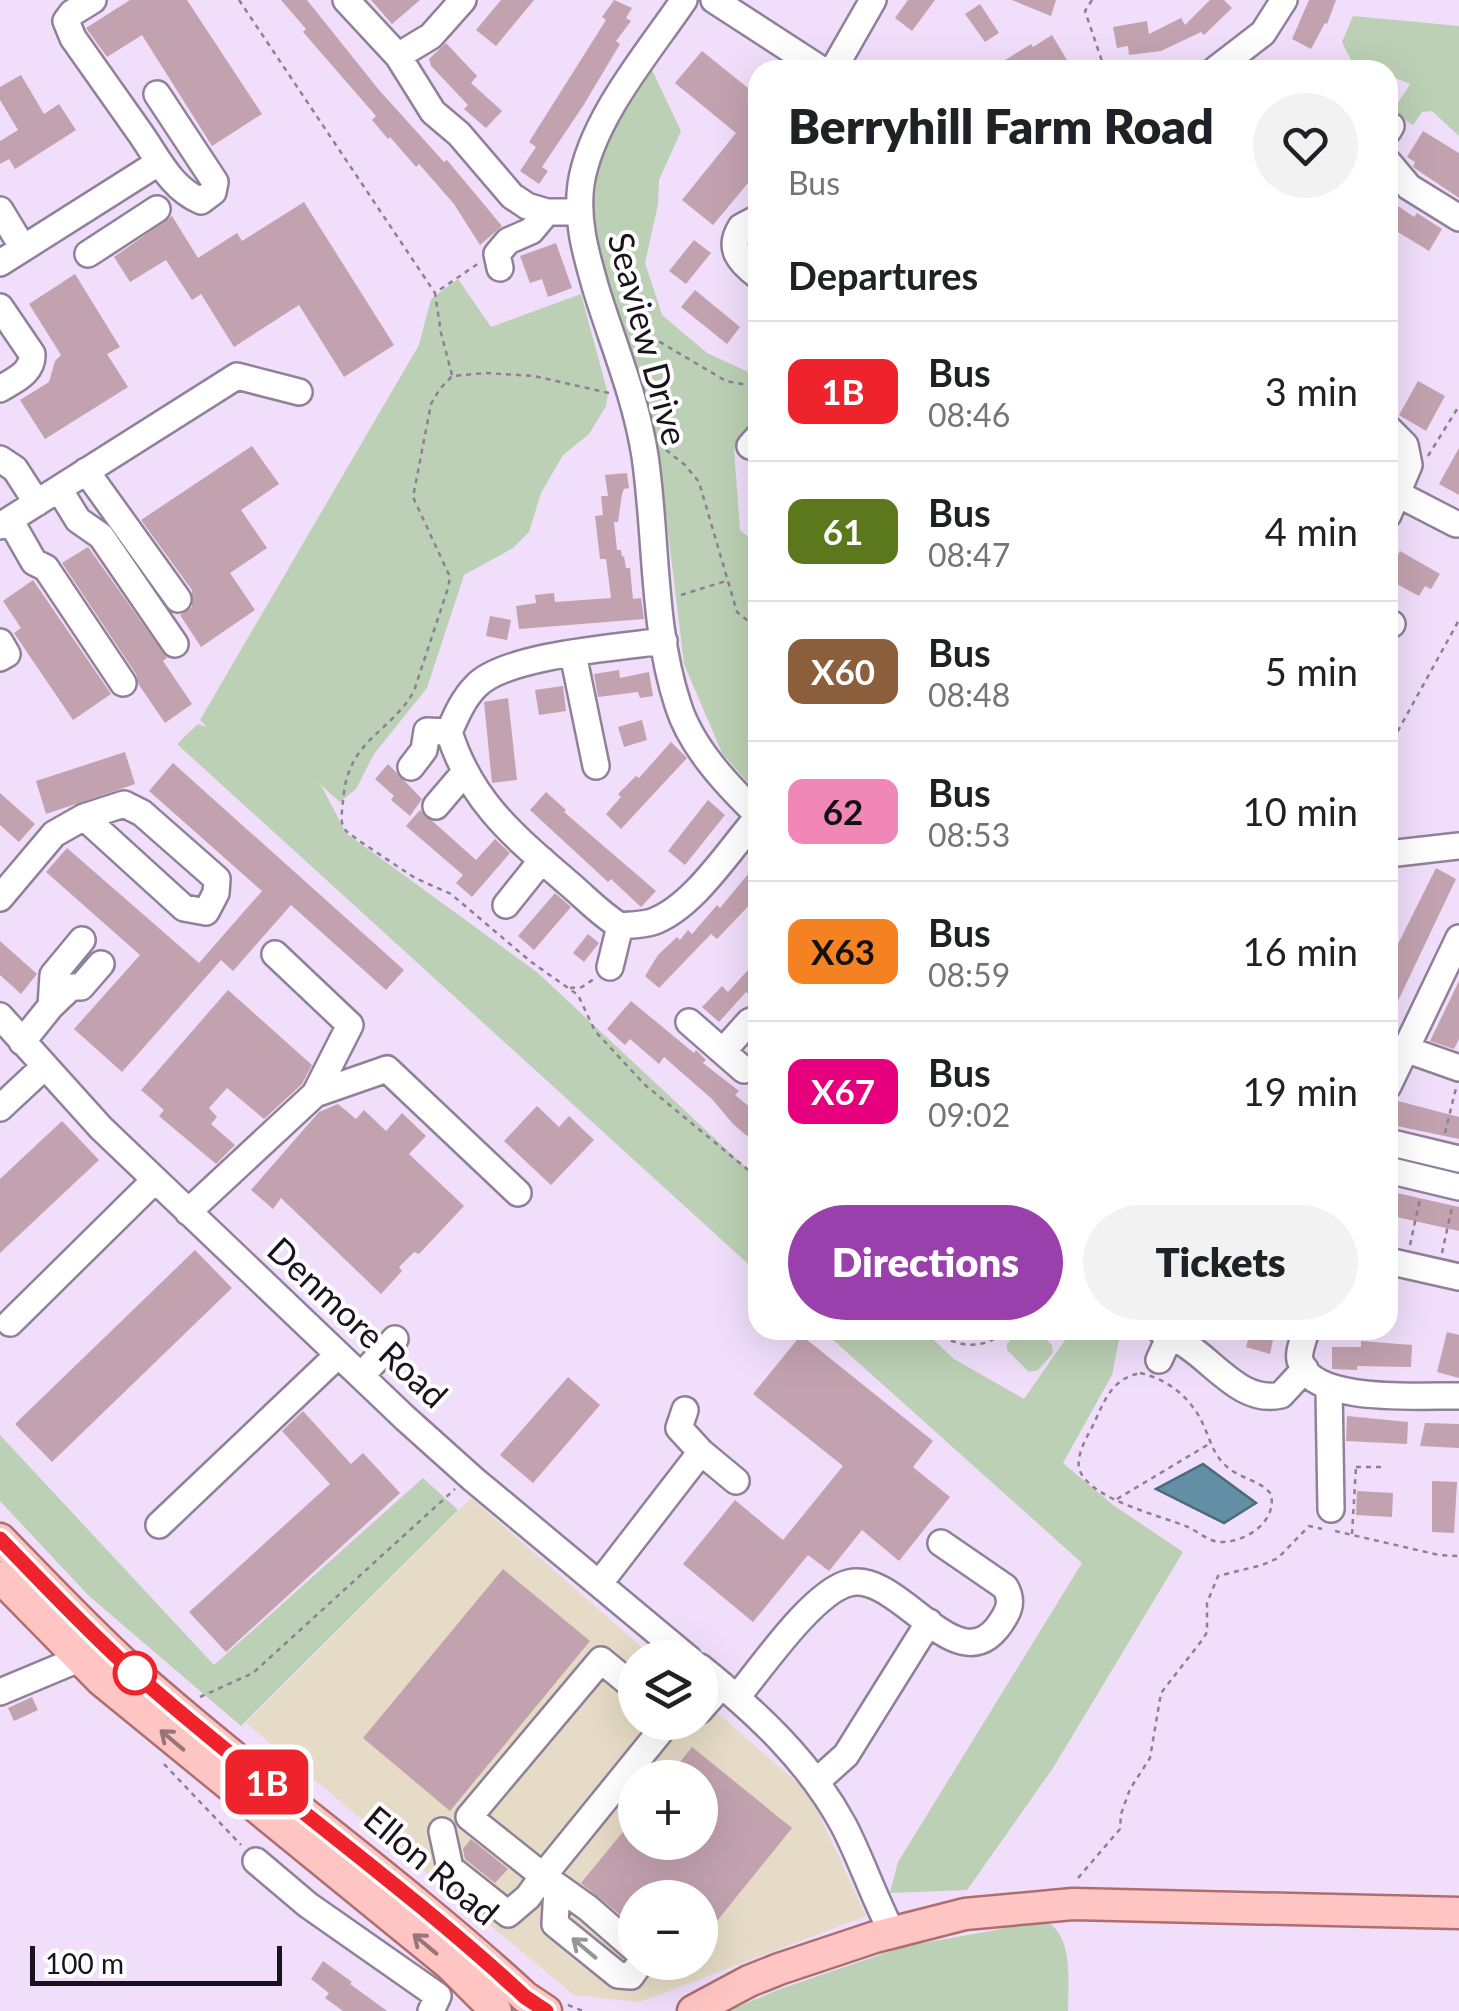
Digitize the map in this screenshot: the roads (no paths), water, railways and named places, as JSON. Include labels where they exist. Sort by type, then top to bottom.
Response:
[{"type":"main road","name":"Ellon Road","points":[[0,1539],[129,1668],[546,2011]]},
{"type":"main road","name":"Ellon Road","points":[[0,1577],[79,1659],[207,1770],[450,1965],[496,2011]]},
{"type":"main road","points":[[702,2008],[749,1980],[779,1969],[892,1932],[965,1914],[1073,1904],[1459,1913]]},
{"type":"street","points":[[93,0],[72,13],[66,26],[158,163],[191,196],[201,200],[212,192],[215,182],[157,94]]},
{"type":"street","points":[[346,0],[398,56],[433,112],[459,134],[512,196],[547,212],[578,212]]},
{"type":"street","points":[[398,56],[430,36],[463,0]]},
{"type":"street","name":"Seaview Drive","points":[[684,0],[598,130],[582,178],[578,212],[587,258],[632,399],[648,479],[664,641],[678,707],[708,760],[748,805]]},
{"type":"street","points":[[714,0],[807,60]]},
{"type":"street","points":[[838,60],[873,0]]},
{"type":"street","points":[[1230,60],[1263,33],[1284,0]]},
{"type":"street","points":[[0,263],[158,163]]},
{"type":"street","points":[[1398,174],[1409,187],[1459,218]]},
{"type":"street","points":[[106,195],[130,226]]},
{"type":"street","points":[[88,254],[157,209]]},
{"type":"street","points":[[0,210],[23,248]]},
{"type":"street","points":[[499,261],[508,242],[531,232],[547,212]]},
{"type":"street","points":[[748,223],[741,227],[734,244],[739,260],[748,268]]},
{"type":"street","points":[[0,307],[32,354],[32,361],[24,373],[0,389]]},
{"type":"street","points":[[123,682],[46,568],[34,562],[5,523],[236,376],[299,392]]},
{"type":"street","points":[[1398,438],[1405,445],[1408,465],[1398,489]]},
{"type":"street","points":[[0,459],[100,536],[175,644]]},
{"type":"street","points":[[86,471],[178,599]]},
{"type":"street","points":[[1398,506],[1456,524]]},
{"type":"street","points":[[410,767],[438,732],[453,696],[491,675],[528,661],[664,641]]},
{"type":"street","points":[[0,642],[6,654],[0,658]]},
{"type":"street","points":[[573,654],[596,766]]},
{"type":"street","points":[[438,732],[502,825],[589,904],[620,926],[649,923],[672,913],[748,828]]},
{"type":"street","points":[[436,806],[465,772]]},
{"type":"street","points":[[0,898],[54,834],[84,817],[124,804],[142,813],[217,880],[216,893],[206,912],[184,908],[84,817]]},
{"type":"street","points":[[1398,853],[1459,846]]},
{"type":"street","points":[[506,904],[542,860]]},
{"type":"street","points":[[610,967],[620,926]]},
{"type":"street","points":[[1398,1064],[1459,938]]},
{"type":"street","points":[[51,1006],[54,976],[82,940]]},
{"type":"street","points":[[188,1212],[315,1094],[350,1025],[275,954]]},
{"type":"street","points":[[22,1042],[71,986],[81,987],[101,964]]},
{"type":"street","name":"Denmore Road","points":[[0,1016],[44,1067],[155,1180],[338,1355],[473,1479],[666,1640]]},
{"type":"street","points":[[690,1022],[744,1070]]},
{"type":"street","points":[[723,1051],[748,1023]]},
{"type":"street","points":[[1405,1049],[1459,1068]]},
{"type":"street","points":[[0,1108],[44,1067]]},
{"type":"street","points":[[315,1094],[387,1069],[518,1194]]},
{"type":"street","points":[[1398,1144],[1451,1152]]},
{"type":"street","points":[[1398,1173],[1457,1191]]},
{"type":"street","points":[[10,1323],[155,1180]]},
{"type":"street","points":[[1398,1263],[1449,1275]]},
{"type":"street","points":[[361,1376],[395,1339]]},
{"type":"street","points":[[1304,1340],[1300,1354],[1305,1369],[1330,1389],[1459,1396]]},
{"type":"street","points":[[1163,1342],[1185,1344],[1258,1397],[1281,1395],[1305,1369]]},
{"type":"street","points":[[160,1525],[305,1377],[338,1355]]},
{"type":"street","points":[[305,1377],[328,1402]]},
{"type":"street","points":[[1330,1389],[1344,1466],[1331,1509]]},
{"type":"street","points":[[685,1410],[679,1428],[736,1481]]},
{"type":"street","points":[[599,1584],[701,1452]]},
{"type":"street","points":[[718,1698],[820,1599],[849,1583],[874,1583],[955,1640],[976,1643],[995,1630],[1010,1604],[1005,1588],[941,1543]]},
{"type":"street","points":[[816,1782],[846,1756],[930,1622]]},
{"type":"street","points":[[0,1692],[79,1659]]},
{"type":"street","points":[[618,1674],[601,1660],[470,1818],[460,1826],[436,1829],[450,1868],[508,1914],[550,1882],[655,1740]]},
{"type":"street","points":[[718,1682],[770,1728],[816,1782],[844,1826],[892,1932]]},
{"type":"street","points":[[470,1818],[618,1935]]},
{"type":"street","points":[[256,1861],[308,1906],[441,2006]]},
{"type":"street","points":[[550,1882],[556,1924],[618,1976]]},
{"type":"water","points":[[1203,1464],[1256,1503],[1224,1523],[1156,1489]]}]
